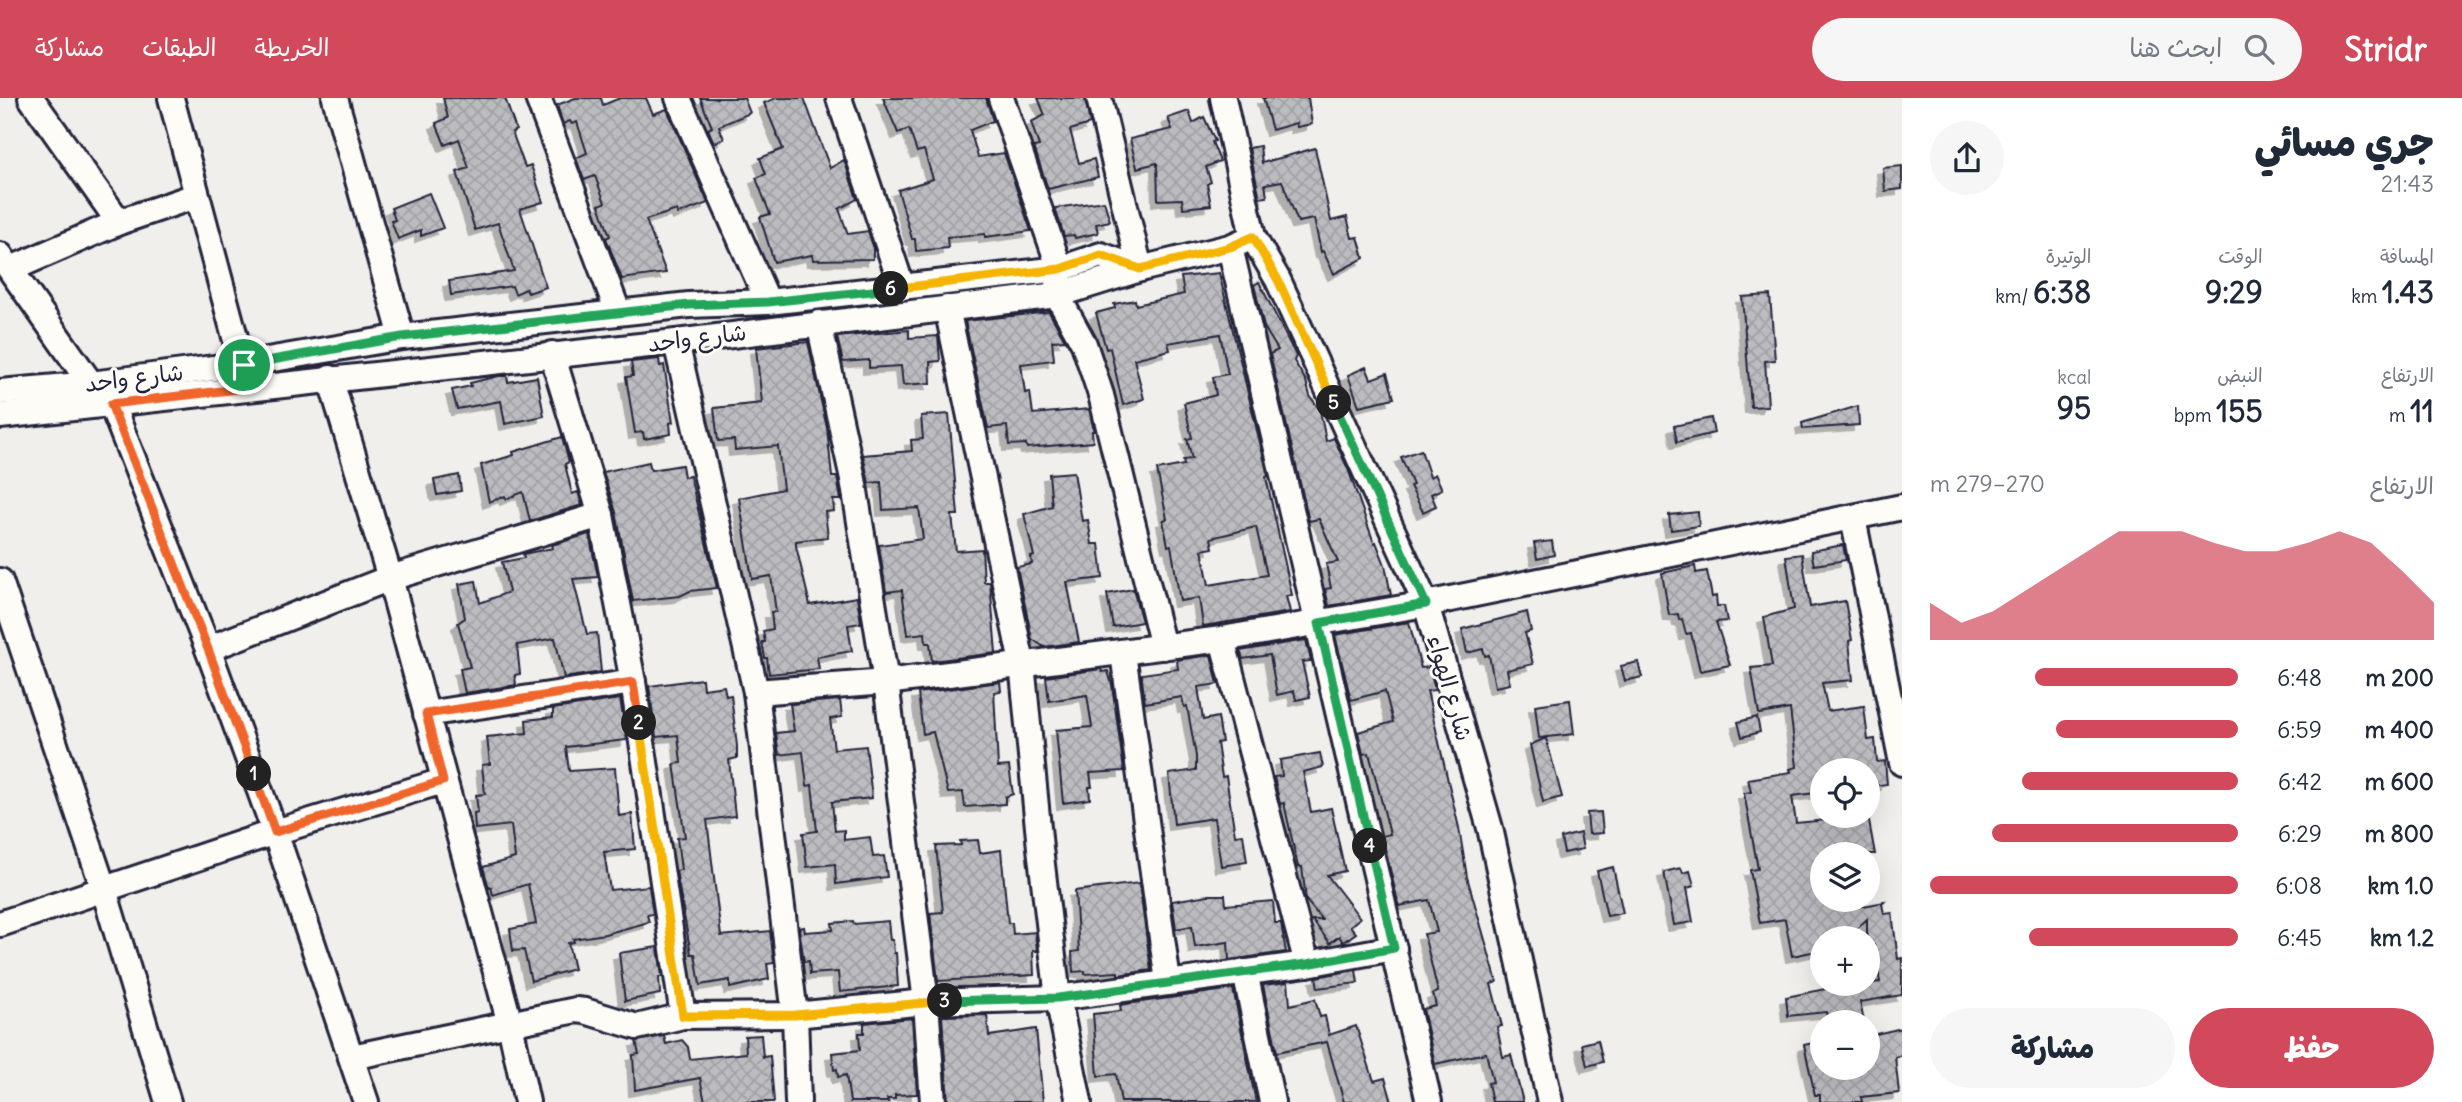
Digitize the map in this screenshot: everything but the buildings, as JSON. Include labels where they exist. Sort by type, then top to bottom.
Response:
[{"type":"street","points":[[31,98],[119,222]]},
{"type":"street","points":[[171,98],[195,196],[246,376]]},
{"type":"street","points":[[335,98],[402,337]]},
{"type":"street","points":[[538,98],[618,313]]},
{"type":"street","points":[[678,98],[768,302]]},
{"type":"street","points":[[839,98],[902,287]]},
{"type":"street","points":[[1000,98],[1060,269],[1057,295],[1084,344],[1101,395],[1163,647]]},
{"type":"street","points":[[1099,98],[1140,269]]},
{"type":"street","name":"شارع الهواء","points":[[1223,98],[1253,237],[1278,280],[1426,604],[1490,828],[1550,1102]]},
{"type":"street","points":[[91,384],[6,262],[195,196]]},
{"type":"street","name":"شارع واحد","points":[[0,392],[246,376],[330,378],[676,342],[1057,295],[1140,269],[1230,247],[1253,237]]},
{"type":"street","points":[[1230,247],[1429,1102]]},
{"type":"street","name":"شارع واحد","points":[[0,416],[111,404],[246,376],[402,337],[689,305],[768,302],[1060,269],[1101,255],[1140,269]]},
{"type":"street","points":[[947,308],[1022,663],[1058,998],[1079,1102]]},
{"type":"street","points":[[819,323],[853,480],[886,681],[926,1002],[933,1102]]},
{"type":"street","points":[[676,342],[756,692],[795,1015],[798,1102]]},
{"type":"street","points":[[551,354],[601,515],[633,682],[683,1016]]},
{"type":"street","points":[[330,378],[390,579],[510,1024],[527,1102]]},
{"type":"street","points":[[111,404],[208,649],[275,832],[366,1102]]},
{"type":"street","points":[[756,692],[886,681],[1222,639],[1426,604],[1902,507]]},
{"type":"street","points":[[208,649],[390,579],[601,515]]},
{"type":"street","points":[[1853,518],[1902,763]]},
{"type":"street","points":[[0,581],[104,890],[168,1102]]},
{"type":"street","points":[[1222,639],[1307,964]]},
{"type":"street","points":[[1123,653],[1168,982]]},
{"type":"street","points":[[426,714],[633,682]]},
{"type":"street","points":[[0,924],[275,832],[443,781]]},
{"type":"street","points":[[352,1058],[576,1010],[637,1027],[683,1016],[795,1015],[926,1002],[1058,998],[1307,964],[1394,948]]},
{"type":"street","points":[[1245,972],[1272,1102]]},
{"type":"route","points":[[1253,237],[1278,280],[1426,604],[1319,623],[1394,948],[1307,964],[1058,998],[926,1002],[795,1015],[683,1016],[633,682],[426,714],[443,781],[275,832],[208,649],[111,404],[247,388],[244,365],[402,337],[689,305],[768,302],[1060,269],[1101,255],[1140,269],[1230,247],[1253,237]]}]
